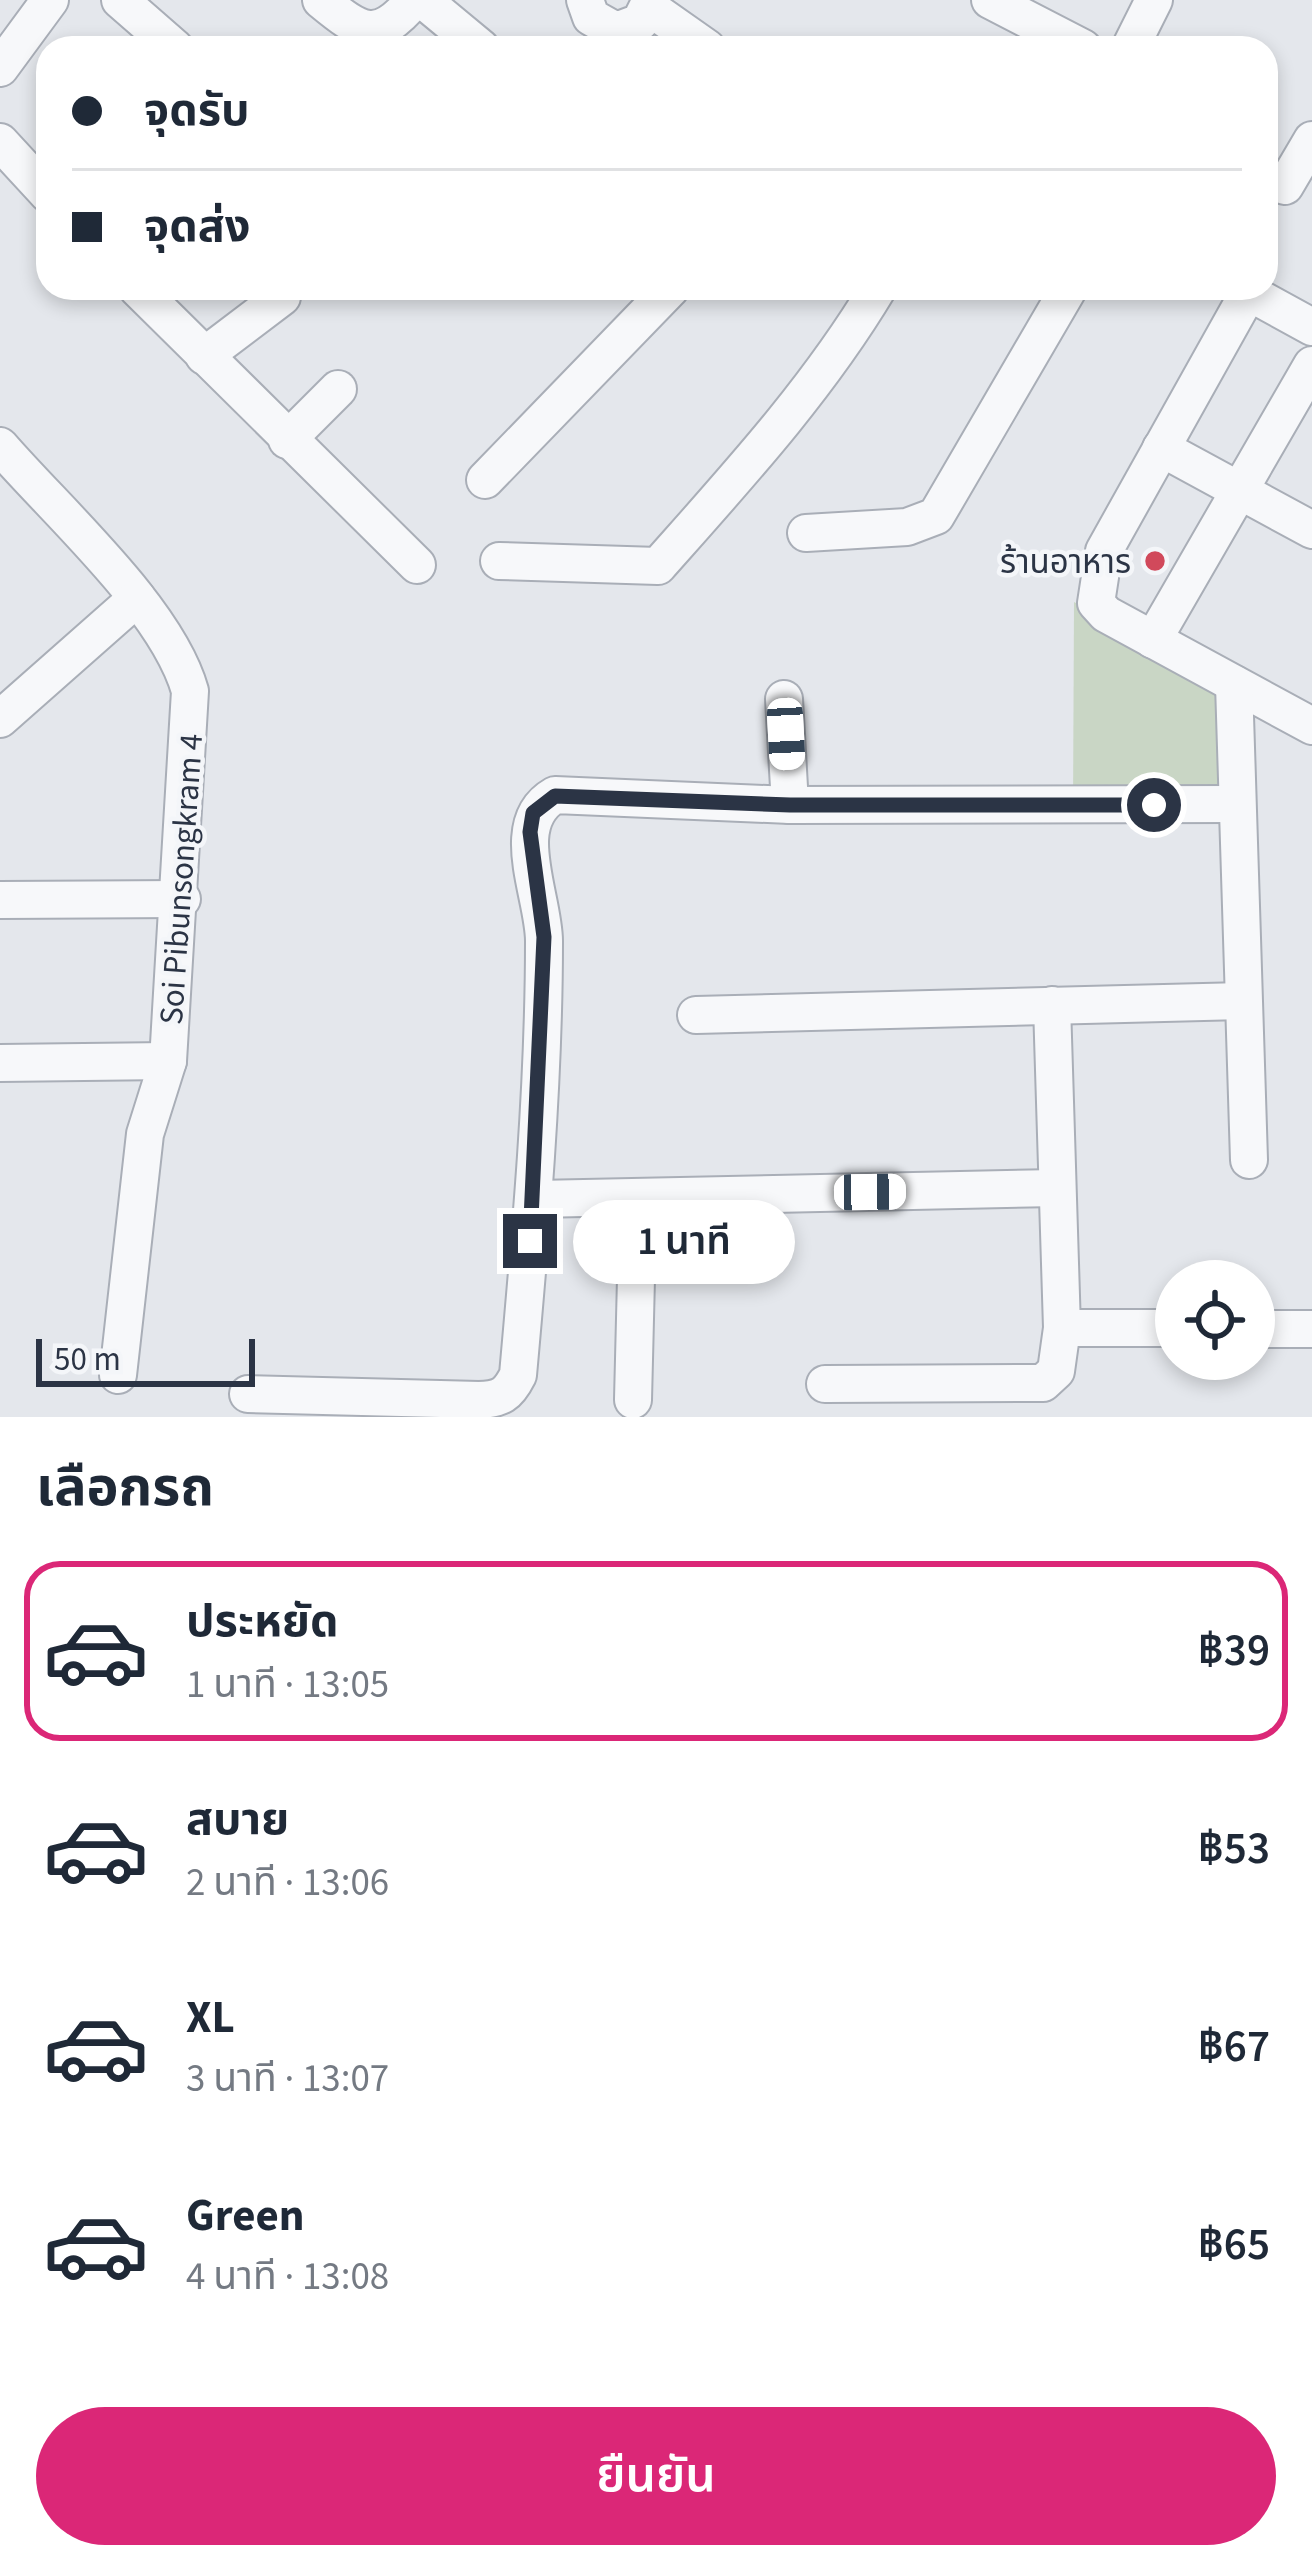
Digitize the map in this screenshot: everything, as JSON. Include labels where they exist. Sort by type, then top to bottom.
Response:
[{"type":"street","points":[[0,68],[50,0]]},
{"type":"street","points":[[120,0],[161,36]]},
{"type":"street","points":[[321,0],[352,26],[380,30],[418,0],[465,36]]},
{"type":"street","points":[[990,0],[1060,36]]},
{"type":"street","points":[[1136,36],[1154,0]]},
{"type":"street","points":[[586,16],[616,31],[633,27],[650,4],[691,36]]},
{"type":"street","points":[[1285,186],[1312,140]]},
{"type":"street","points":[[0,142],[36,181]]},
{"type":"street","points":[[149,300],[417,565]]},
{"type":"street","points":[[204,356],[278,300]]},
{"type":"street","points":[[485,480],[659,300]]},
{"type":"street","points":[[499,561],[658,566],[758,453],[871,300]]},
{"type":"street","points":[[806,533],[907,527],[935,516],[1062,300]]},
{"type":"street","points":[[1245,300],[1104,551],[1096,604],[1106,614],[1312,726]]},
{"type":"street","points":[[1266,300],[1312,327]]},
{"type":"street","points":[[1153,640],[1312,365]]},
{"type":"street","points":[[287,440],[338,389]]},
{"type":"street","name":"Soi Pibunsongkram 4","points":[[0,446],[13,486],[137,598],[183,665],[190,691],[182,899],[169,1061],[145,1134],[118,1375]]},
{"type":"street","points":[[1161,448],[1312,530]]},
{"type":"street","points":[[0,719],[137,598]]},
{"type":"street","points":[[1234,684],[1249,1160]]},
{"type":"street","points":[[784,699],[790,805]]},
{"type":"street","points":[[248,1394],[500,1399],[518,1375],[536,1199],[544,937],[530,832],[533,813],[555,796],[790,805],[1236,804]]},
{"type":"street","points":[[0,899],[182,899]]},
{"type":"street","points":[[696,1015],[1243,1001]]},
{"type":"street","points":[[824,1384],[926,1401],[1043,1383],[1056,1371],[1063,1328],[1052,1005]]},
{"type":"street","points":[[0,1063],[169,1061]]},
{"type":"street","points":[[536,1199],[1057,1188]]},
{"type":"street","points":[[633,1400],[638,1197]]},
{"type":"street","points":[[1063,1328],[1155,1328]]},
{"type":"street","points":[[1275,1329],[1312,1329]]},
{"type":"green space","points":[[1074,602],[1228,686],[1229,804],[1073,810]]},
{"type":"place","name":"ร้านอาหาร","points":[[1155,561]]},
{"type":"route","points":[[530,1241],[536,1199],[544,937],[530,832],[533,813],[543,802],[555,796],[790,805],[1154,805]]}]
